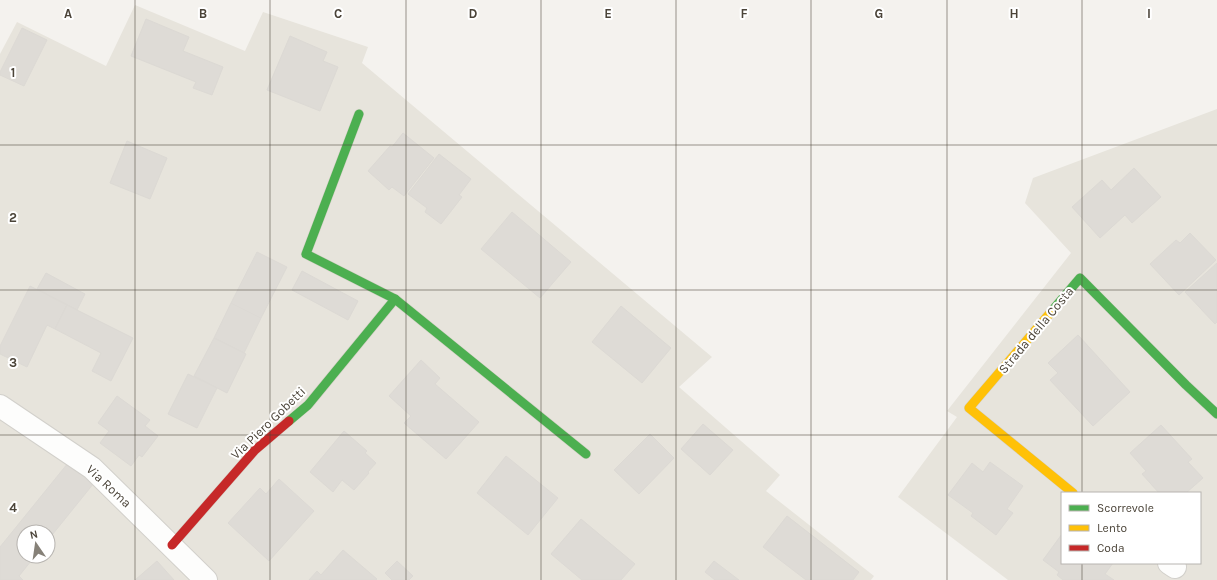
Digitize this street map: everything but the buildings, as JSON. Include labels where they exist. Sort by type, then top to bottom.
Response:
[{"type":"street","points":[[359,114],[306,254],[395,300],[586,454]]},
{"type":"street","name":"Strada della Costa","points":[[1072,492],[969,408],[1080,278],[1186,385],[1217,414]]},
{"type":"street","name":"Via Piero Gobetti","points":[[172,545],[255,450],[308,405],[395,300]]},
{"type":"street","name":"Via Roma","points":[[0,406],[92,468],[206,580]]},
{"type":"shaded area","points":[[135,5],[245,51],[263,12],[368,47],[362,63],[712,357],[679,387],[780,475],[766,491],[874,576],[871,580],[0,580],[0,54],[17,22],[106,66]]},
{"type":"shaded area","points":[[1217,109],[1217,580],[1008,580],[898,497],[957,417],[947,411],[1071,253],[1025,203],[1033,178]]},
{"type":"traffic: fast","points":[[289,421],[308,405],[395,299],[306,254],[359,114]]},
{"type":"traffic: fast","points":[[1051,312],[1080,278],[1186,385],[1217,414]]},
{"type":"traffic: fast","points":[[395,299],[586,454]]},
{"type":"traffic: slow","points":[[1051,312],[969,408],[1072,492]]},
{"type":"traffic: jam","points":[[172,545],[255,450],[289,421]]}]
